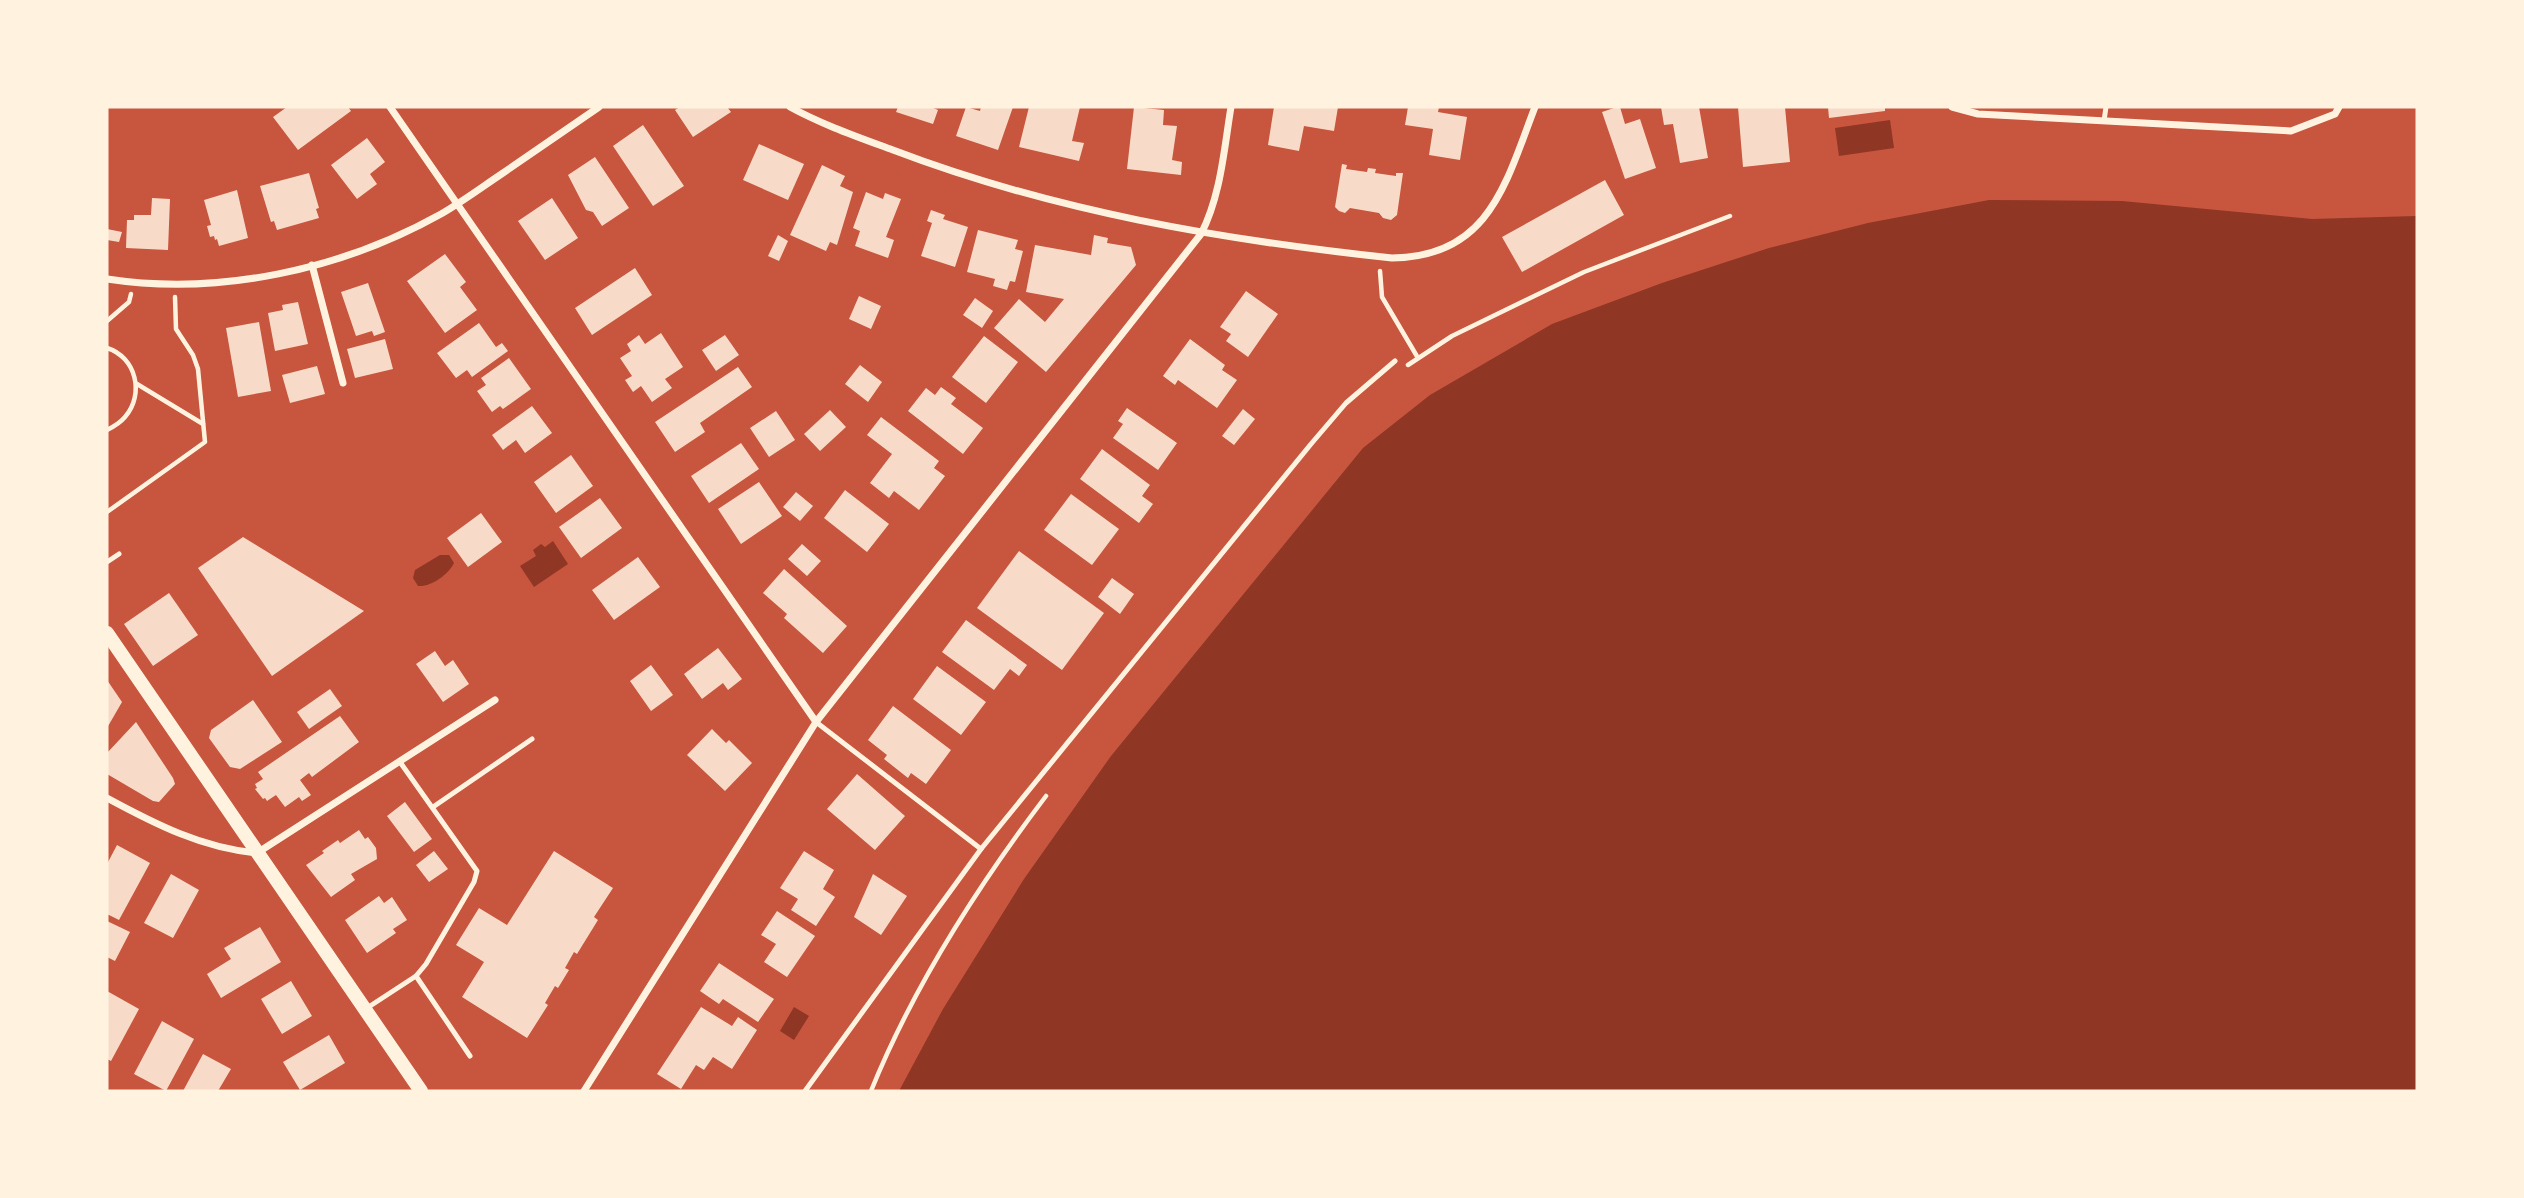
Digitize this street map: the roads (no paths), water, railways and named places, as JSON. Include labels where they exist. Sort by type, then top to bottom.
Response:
[{"type":"main road","points":[[107,633],[421,1091]]},
{"type":"street","points":[[390,107],[816,722]]},
{"type":"street","points":[[107,279],[175,285],[242,280],[312,265],[401,233],[458,204],[599,107]]},
{"type":"street","points":[[790,107],[828,125],[964,176],[1015,191],[1201,234],[1403,258],[1425,255],[1455,242],[1475,228],[1491,211],[1503,192],[1535,107]]},
{"type":"street","points":[[584,1091],[816,722],[1201,234],[1217,190],[1231,107]]},
{"type":"street","points":[[1952,107],[1978,114],[2291,131],[2335,114],[2339,107]]},
{"type":"street","points":[[312,265],[343,383]]},
{"type":"street","points":[[107,798],[151,822],[190,838],[219,847],[257,853],[495,700]]},
{"type":"lane","points":[[2104,121],[2106,107]]},
{"type":"lane","points":[[805,1091],[981,849],[1311,444],[1346,403],[1395,360]]},
{"type":"lane","points":[[107,562],[118,554]]},
{"type":"lane","points":[[816,722],[981,849]]},
{"type":"lane","points":[[433,807],[532,739]]},
{"type":"lane","points":[[365,1009],[416,976],[426,964],[477,874],[473,863],[400,762]]},
{"type":"lane","points":[[416,976],[470,1056]]}]
